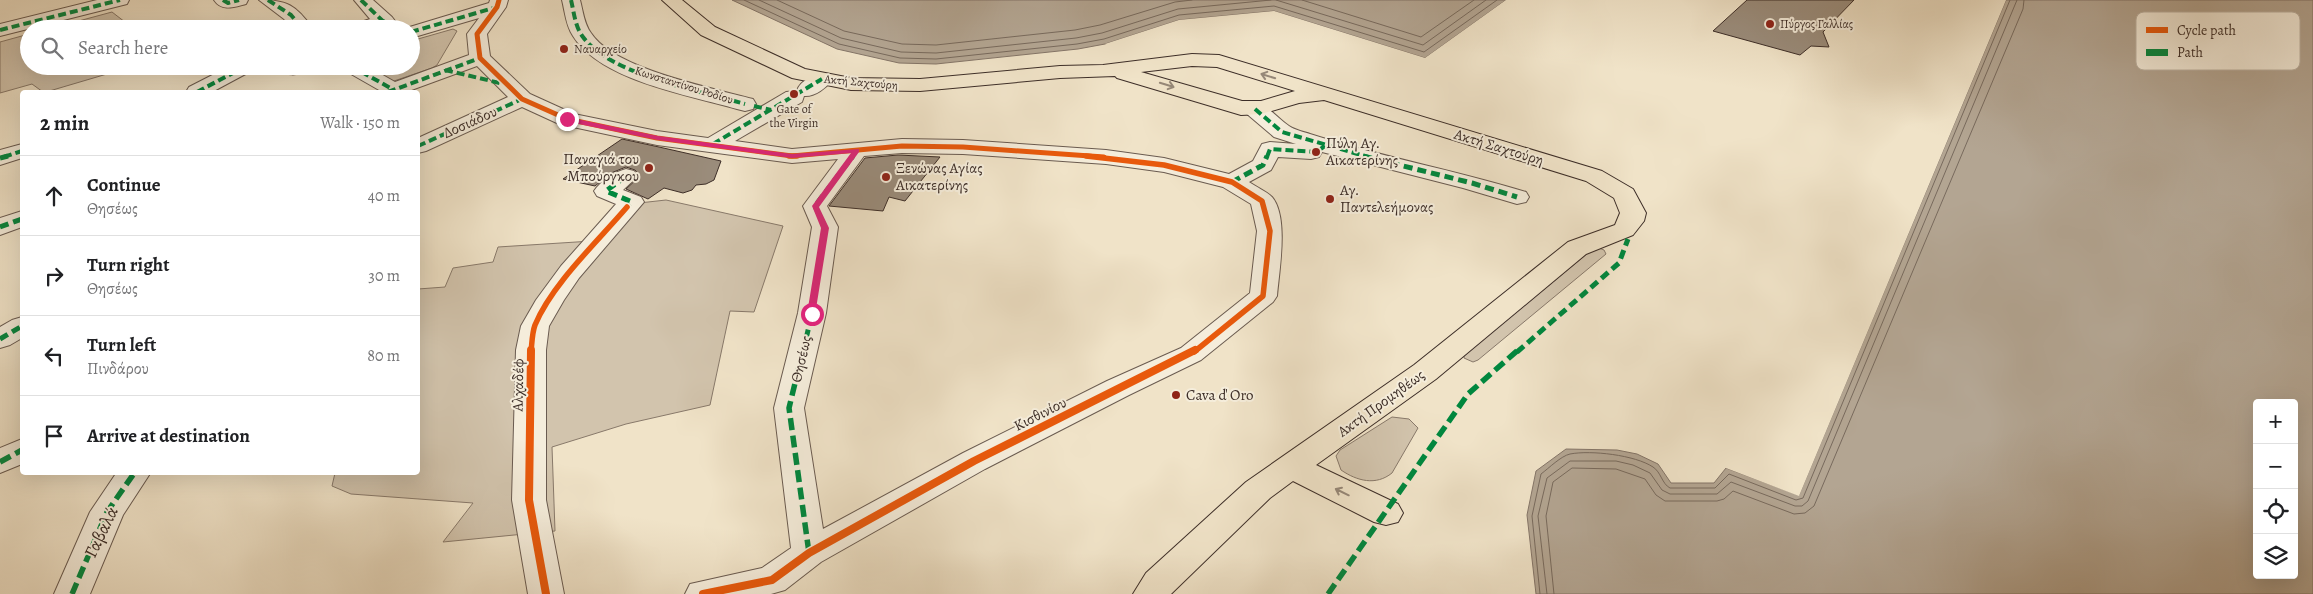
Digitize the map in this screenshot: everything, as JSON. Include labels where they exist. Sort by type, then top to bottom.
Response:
[{"type":"main road","name":"Ακτή Σαχτούρη","points":[[671,0],[708,31],[799,74],[807,89],[920,85],[1060,72],[1103,71],[1206,60],[1233,65],[1594,176],[1612,185],[1624,194],[1630,204],[1631,221],[1624,230]]},
{"type":"main road","name":"Ακτή Σαχτούρη","points":[[1103,71],[1134,76],[1241,108],[1255,109],[1269,106],[1291,97],[1332,96]]},
{"type":"main road","name":"Ακτή Προμηθέως","points":[[1151,594],[1159,583],[1258,490],[1425,372],[1577,248],[1624,230]]},
{"type":"main road","points":[[1292,467],[1386,513]]},
{"type":"street","points":[[40,20],[120,0]]},
{"type":"street","points":[[223,0],[228,3],[239,0]]},
{"type":"street","points":[[268,0],[296,20]]},
{"type":"street","name":"Κωνσταντίνου Ροδίου","points":[[571,0],[582,37],[601,54],[640,73],[756,107]]},
{"type":"street","points":[[363,1],[383,20]]},
{"type":"street","points":[[420,29],[498,4]]},
{"type":"street","points":[[498,4],[477,34],[480,58],[515,92]]},
{"type":"street","points":[[0,30],[20,25]]},
{"type":"street","points":[[394,90],[480,58]]},
{"type":"street","points":[[444,70],[515,92]]},
{"type":"street","points":[[201,90],[229,75]]},
{"type":"street","points":[[365,75],[389,90]]},
{"type":"street","points":[[711,146],[756,107],[807,89]]},
{"type":"street","name":"Κισθινίου","points":[[515,92],[567,119],[658,138],[711,146],[792,156],[902,146],[963,146],[1106,158],[1164,165],[1232,182],[1262,201],[1270,231],[1263,296],[1191,354],[1118,388],[983,457],[809,554],[772,580],[703,594]]},
{"type":"street","name":"Δοσιάδου","points":[[420,145],[515,92]]},
{"type":"street","points":[[1255,109],[1282,132],[1325,146],[1472,183],[1517,197]]},
{"type":"street","points":[[1232,182],[1262,165],[1270,149],[1316,152],[1325,146]]},
{"type":"street","name":"Θησέως","points":[[809,554],[789,408],[812,314],[825,228],[815,206],[856,150]]},
{"type":"street","points":[[0,158],[20,152]]},
{"type":"street","name":"Αλχαδέφ","points":[[546,594],[529,500],[531,350],[535,326],[570,272],[626,206],[632,202],[606,191],[626,176]]},
{"type":"street","points":[[0,226],[20,220]]},
{"type":"street","points":[[0,462],[20,451]]},
{"type":"street","name":"Γαβαλά","points":[[72,594],[107,512],[133,475]]},
{"type":"shaded area","points":[[112,12],[122,20],[82,20]]},
{"type":"shaded area","points":[[453,29],[457,31],[437,65],[420,72],[420,38]]},
{"type":"shaded area","points":[[20,36],[20,75],[104,75],[53,90],[40,90],[32,84],[0,93],[0,42]]},
{"type":"shaded area","points":[[382,75],[412,75],[391,82]]},
{"type":"shaded area","points":[[666,200],[783,226],[754,312],[730,311],[710,405],[626,424],[552,447],[555,531],[443,542],[473,503],[351,494],[332,486],[335,475],[420,475],[420,289],[445,287],[453,268],[493,262],[498,247],[592,241],[621,205]]},
{"type":"shaded area","points":[[1599,248],[1604,250],[1606,254],[1478,360],[1473,362],[1464,358],[1464,355],[1593,249]]},
{"type":"shaded area","points":[[1392,417],[1409,419],[1418,428],[1392,473],[1380,480],[1366,481],[1353,477],[1341,470],[1336,456],[1340,450]]},
{"type":"water","points":[[732,0],[1506,0],[1425,58],[1274,11],[1179,20],[1105,44],[1078,49],[936,64],[899,63],[837,49]]},
{"type":"water","points":[[2006,0],[2313,0],[2313,594],[1536,594],[1527,515],[1536,471],[1566,449],[1617,450],[1637,454],[1658,464],[1671,483],[1714,483],[1726,468],[1799,495]]},
{"type":"pier","points":[[1508,0],[1507,2],[1425,60],[1274,14],[1180,23],[1108,45],[1105,44],[1179,20],[1274,11],[1425,58]]},
{"type":"pier","points":[[2003,0],[2006,0],[1799,496],[1726,468],[1725,466],[1797,492]]},
{"type":"building","name":"Πύργος Γαλλίας","points":[[1747,0],[1854,0],[1823,32],[1829,47],[1811,46],[1800,55],[1713,31]]},
{"type":"building","name":"Παναγιά του Μπούργκου","points":[[622,139],[721,161],[714,180],[706,184],[696,185],[692,190],[683,193],[664,188],[648,199],[626,189],[640,176],[635,170],[626,167],[611,173],[595,186],[563,179]]},
{"type":"building","name":"Ξενώνας Αγίας Αικατερίνης","points":[[898,155],[940,157],[905,201],[889,197],[883,211],[829,206],[865,158]]},
{"type":"marked path","points":[[40,20],[120,0]]},
{"type":"marked path","points":[[223,0],[228,3],[239,0]]},
{"type":"marked path","points":[[268,0],[295,20]]},
{"type":"marked path","points":[[361,0],[382,20]]},
{"type":"marked path","points":[[571,0],[577,24],[583,37],[595,49],[612,61],[657,79],[745,104]]},
{"type":"marked path","points":[[420,29],[497,7]]},
{"type":"marked path","points":[[0,30],[20,25]]},
{"type":"marked path","points":[[393,90],[480,58]]},
{"type":"marked path","points":[[445,70],[504,84]]},
{"type":"marked path","points":[[201,90],[229,75]]},
{"type":"marked path","points":[[367,75],[394,90]]},
{"type":"marked path","points":[[713,144],[822,79]]},
{"type":"marked path","points":[[420,145],[522,99]]},
{"type":"marked path","points":[[754,106],[771,110]]},
{"type":"marked path","points":[[1255,109],[1282,132],[1325,146],[1472,183],[1517,197]]},
{"type":"marked path","points":[[1232,182],[1263,165],[1270,149],[1316,152],[1325,146]]},
{"type":"marked path","points":[[812,552],[809,553],[789,408],[812,313],[825,227],[815,206],[856,151]]},
{"type":"marked path","points":[[0,158],[20,152]]},
{"type":"marked path","points":[[626,176],[606,191],[632,202],[628,205]]},
{"type":"marked path","points":[[0,227],[20,220]]},
{"type":"marked path","points":[[1328,594],[1468,394],[1619,263],[1628,239]]},
{"type":"marked path","points":[[0,339],[20,327]]},
{"type":"marked path","points":[[0,462],[20,451]]},
{"type":"marked path","points":[[72,594],[107,512],[133,475]]},
{"type":"cycle path","points":[[499,0],[497,7],[477,34],[480,58],[522,99],[567,119],[657,138],[792,156],[902,146],[963,147],[1106,157],[1164,165],[1232,182],[1262,201],[1270,231],[1263,296],[1191,354],[1118,388],[974,461],[809,553],[772,580],[703,594]]},
{"type":"cycle path","points":[[546,594],[529,500],[531,350],[535,326],[550,300],[570,272],[627,207]]},
{"type":"place","name":"Πύργος Γαλλίας","points":[[1770,24]]},
{"type":"place","name":"Ναυαρχείο","points":[[564,49]]},
{"type":"place","name":"Gate of the Virgin","points":[[794,94]]},
{"type":"place","name":"Πύλη Αγ. Αικατερίνης","points":[[1316,152]]},
{"type":"place","name":"Παναγιά του Μπούργκου","points":[[649,168]]},
{"type":"place","name":"Ξενώνας Αγίας Αικατερίνης","points":[[886,177]]},
{"type":"place","name":"Αγ. Παντελεήμονας","points":[[1330,199]]},
{"type":"place","name":"Cava ď Oro","points":[[1176,395]]},
{"type":"route","points":[[567,119],[658,138],[792,156],[856,150],[815,206],[825,228],[812,314]]}]
